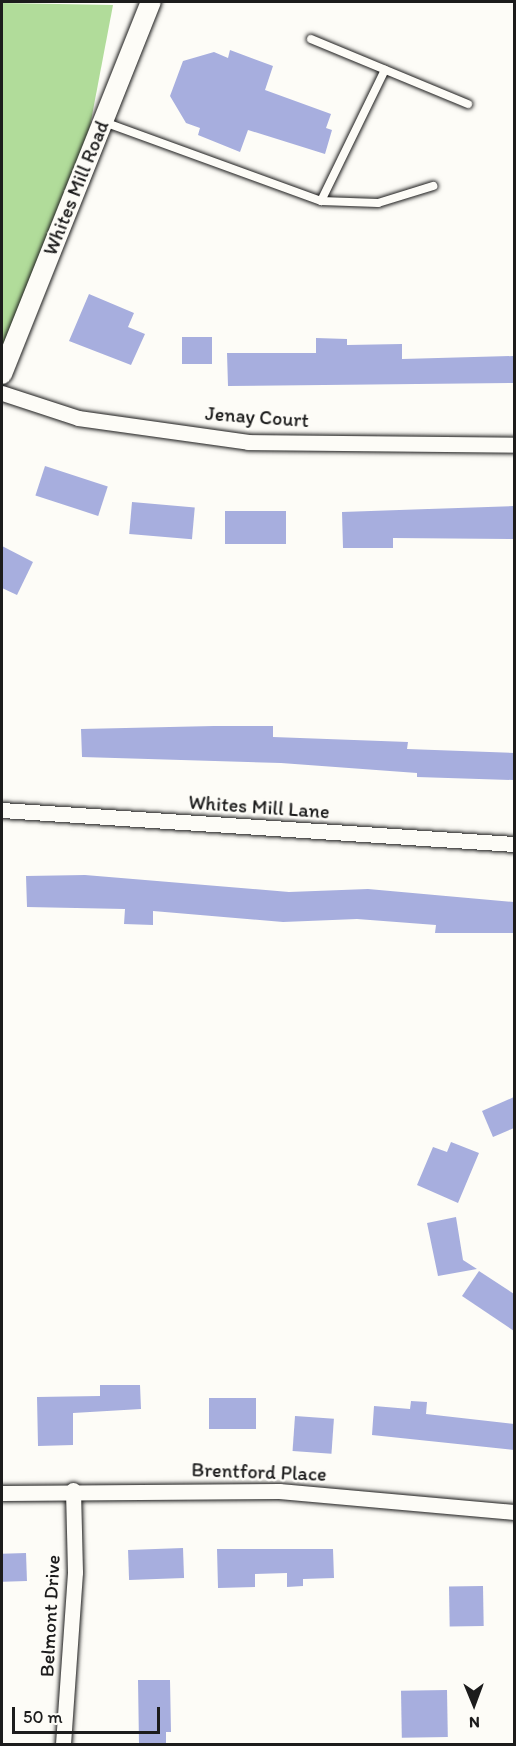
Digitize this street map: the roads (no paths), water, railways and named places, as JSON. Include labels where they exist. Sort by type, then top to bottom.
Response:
[{"type":"street","name":"Whites Mill Road","points":[[2,374],[151,2]]},
{"type":"street","name":"Jenay Court","points":[[2,393],[78,418],[248,441],[514,444]]},
{"type":"street","name":"Whites Mill Lane","points":[[2,810],[514,844]]},
{"type":"street","name":"Brentford Place","points":[[2,1493],[73,1490],[279,1491],[514,1512]]},
{"type":"street","name":"Belmont Drive","points":[[63,1744],[75,1572],[73,1490]]},
{"type":"lane","points":[[311,39],[468,104]]},
{"type":"lane","points":[[321,201],[385,70]]},
{"type":"lane","points":[[103,121],[321,201],[378,203],[433,186]]}]
